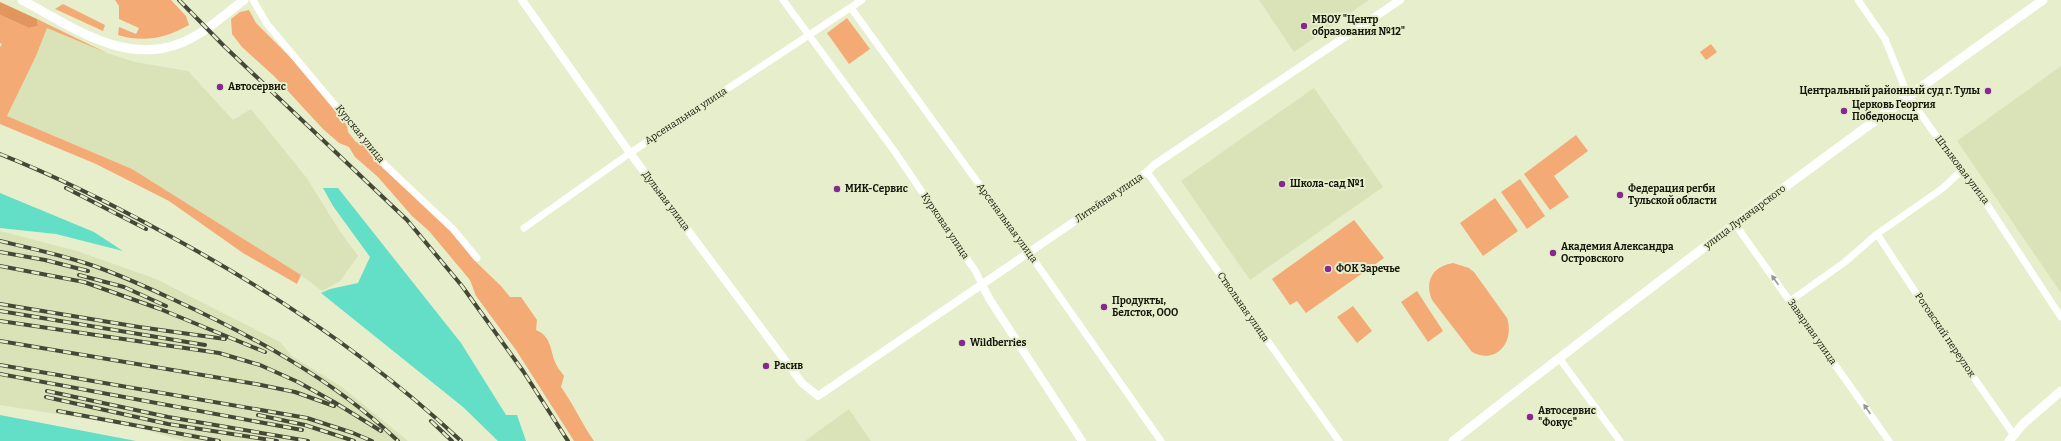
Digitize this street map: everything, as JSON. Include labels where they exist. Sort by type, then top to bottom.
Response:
[{"type":"main road","points":[[22,0],[90,36],[108,44],[134,51],[155,50],[181,43],[199,34],[244,0]]},
{"type":"main road","name":"улица Луначарского","points":[[1453,441],[1735,224],[1908,96],[2043,0]]},
{"type":"main road","points":[[2012,438],[2033,413],[2061,391]]},
{"type":"street","name":"Курская улица","points":[[253,0],[267,24],[386,166],[453,229],[478,258]]},
{"type":"street","name":"Дульная улица","points":[[522,0],[630,153],[802,383],[818,396]]},
{"type":"street","name":"Курковая улица","points":[[783,0],[808,36],[895,152],[976,272],[990,300],[1082,441]]},
{"type":"street","name":"Арсенальная улица","points":[[524,228],[630,153],[862,0]]},
{"type":"street","name":"Литейная улица","points":[[818,396],[1147,172],[1154,165],[1400,0]]},
{"type":"street","name":"Штыковая улица","points":[[1858,0],[1885,39],[1908,96],[1961,172],[1988,206],[2061,317]]},
{"type":"street","name":"Арсенальная улица","points":[[851,8],[1029,253],[1161,441]]},
{"type":"street","name":"Ствольная улица","points":[[1147,172],[1339,441]]},
{"type":"street","points":[[1790,301],[1844,262],[1877,234],[1943,188],[1961,172]]},
{"type":"street","name":"Заварная улица","points":[[1735,224],[1889,441]]},
{"type":"street","name":"Роговский переулок","points":[[1877,234],[2012,438]]},
{"type":"street","points":[[1559,358],[1620,441]]},
{"type":"shaded area","points":[[115,0],[171,0],[186,16],[189,25],[172,33],[155,38],[137,39],[118,35],[119,27],[136,34],[139,28],[119,19],[119,6]]},
{"type":"shaded area","name":"МБОУ \"Центр образования №12\"","points":[[1259,0],[1369,0],[1294,52]]},
{"type":"shaded area","points":[[0,2],[37,19],[38,26],[29,28],[0,15]]},
{"type":"shaded area","points":[[63,4],[105,25],[103,31],[55,9]]},
{"type":"shaded area","points":[[249,10],[256,23],[294,61],[347,125],[348,132],[356,142],[366,145],[382,167],[451,231],[477,263],[501,286],[510,297],[521,297],[537,320],[536,330],[547,339],[556,364],[564,376],[561,387],[594,441],[574,441],[516,350],[476,296],[470,280],[429,231],[412,216],[378,177],[355,157],[349,147],[339,143],[323,129],[274,76],[242,47],[232,34],[231,19],[240,12]]},
{"type":"shaded area","points":[[0,15],[29,28],[38,26],[37,19],[107,53],[47,28],[36,56],[7,116],[132,169],[301,275],[297,284],[243,253],[169,201],[96,164],[0,124],[0,47],[2,44],[0,43]]},
{"type":"shaded area","points":[[847,18],[870,49],[849,64],[827,33]]},
{"type":"shaded area","points":[[47,27],[107,53],[135,62],[188,71],[233,120],[251,109],[306,177],[341,233],[358,256],[340,281],[322,291],[301,275],[132,169],[7,116],[36,56]]},
{"type":"shaded area","points":[[1711,44],[1717,52],[1706,60],[1700,52]]},
{"type":"shaded area","points":[[2061,66],[2061,293],[1957,141]]},
{"type":"shaded area","name":"Школа-сад №1","points":[[1314,88],[1383,187],[1250,280],[1181,181]]},
{"type":"shaded area","points":[[1576,135],[1588,151],[1554,176],[1569,197],[1550,210],[1524,174]]},
{"type":"shaded area","points":[[1520,179],[1545,216],[1527,229],[1501,192]]},
{"type":"shaded area","points":[[1495,198],[1518,231],[1483,256],[1460,223]]},
{"type":"shaded area","name":"ФОК Заречье","points":[[1354,220],[1384,258],[1306,313],[1297,301],[1290,305],[1272,279]]},
{"type":"shaded area","points":[[0,231],[77,251],[156,279],[280,342],[292,356],[342,387],[408,441],[184,441],[131,426],[0,405]]},
{"type":"shaded area","points":[[1453,263],[1469,268],[1474,272],[1507,318],[1509,327],[1506,343],[1502,349],[1496,353],[1489,356],[1472,352],[1432,300],[1429,287],[1432,276],[1440,267]]},
{"type":"shaded area","points":[[1417,291],[1443,331],[1428,342],[1401,302]]},
{"type":"shaded area","points":[[1353,306],[1372,331],[1357,343],[1337,317]]},
{"type":"shaded area","points":[[849,409],[871,441],[805,441]]},
{"type":"water","points":[[323,188],[338,188],[461,343],[506,415],[517,415],[526,441],[498,441],[463,407],[321,293],[330,289],[358,283],[370,257],[333,206]]},
{"type":"water","points":[[0,193],[94,232],[123,251],[56,234],[0,228]]},
{"type":"water","points":[[0,415],[136,441],[0,441]]},
{"type":"railway","points":[[179,0],[224,46],[407,220],[462,286],[523,371],[568,441]]},
{"type":"railway","points":[[0,154],[43,172],[106,202],[168,235],[246,280],[284,304],[358,355],[428,411],[461,441]]},
{"type":"railway","points":[[66,188],[146,229]]},
{"type":"railway","points":[[0,241],[64,257],[107,270],[231,327],[319,378],[373,419],[398,441]]},
{"type":"railway","points":[[0,252],[45,260],[88,271]]},
{"type":"railway","points":[[0,266],[84,282],[160,309],[265,352]]},
{"type":"railway","points":[[79,275],[124,287],[166,306]]},
{"type":"railway","points":[[0,304],[139,327],[225,339]]},
{"type":"railway","points":[[0,311],[205,345]]},
{"type":"railway","points":[[0,321],[219,353],[260,365],[298,382],[381,431]]},
{"type":"railway","points":[[0,341],[256,384],[295,392],[334,406]]},
{"type":"railway","points":[[0,365],[307,418],[353,433],[372,441]]},
{"type":"railway","points":[[0,374],[302,430]]},
{"type":"railway","points":[[47,391],[168,417],[308,441]]},
{"type":"railway","points":[[46,397],[168,424],[277,441]]},
{"type":"railway","points":[[58,411],[219,441]]},
{"type":"railway","points":[[258,415],[305,425],[354,441]]},
{"type":"railway","points":[[431,421],[452,441]]},
{"type":"place","name":"МБОУ \"Центр образования №12\"","points":[[1304,26]]},
{"type":"place","name":"Автосервис","points":[[220,87]]},
{"type":"place","name":"Центральный районный суд г. Тулы","points":[[1988,91]]},
{"type":"place","name":"Церковь Георгия Победоносца","points":[[1844,111]]},
{"type":"place","name":"Школа-сад №1","points":[[1282,184]]},
{"type":"place","name":"МИК-Сервис","points":[[837,189]]},
{"type":"place","name":"Федерация регби Тульской области","points":[[1620,195]]},
{"type":"place","name":"Академия Александра Островского","points":[[1553,253]]},
{"type":"place","name":"ФОК Заречье","points":[[1328,269]]},
{"type":"place","name":"Продукты, Белсток, ООО","points":[[1104,307]]},
{"type":"place","name":"Wildberries","points":[[962,343]]},
{"type":"place","name":"Расив","points":[[766,366]]},
{"type":"place","name":"Автосервис \"Фокус\"","points":[[1530,417]]}]
